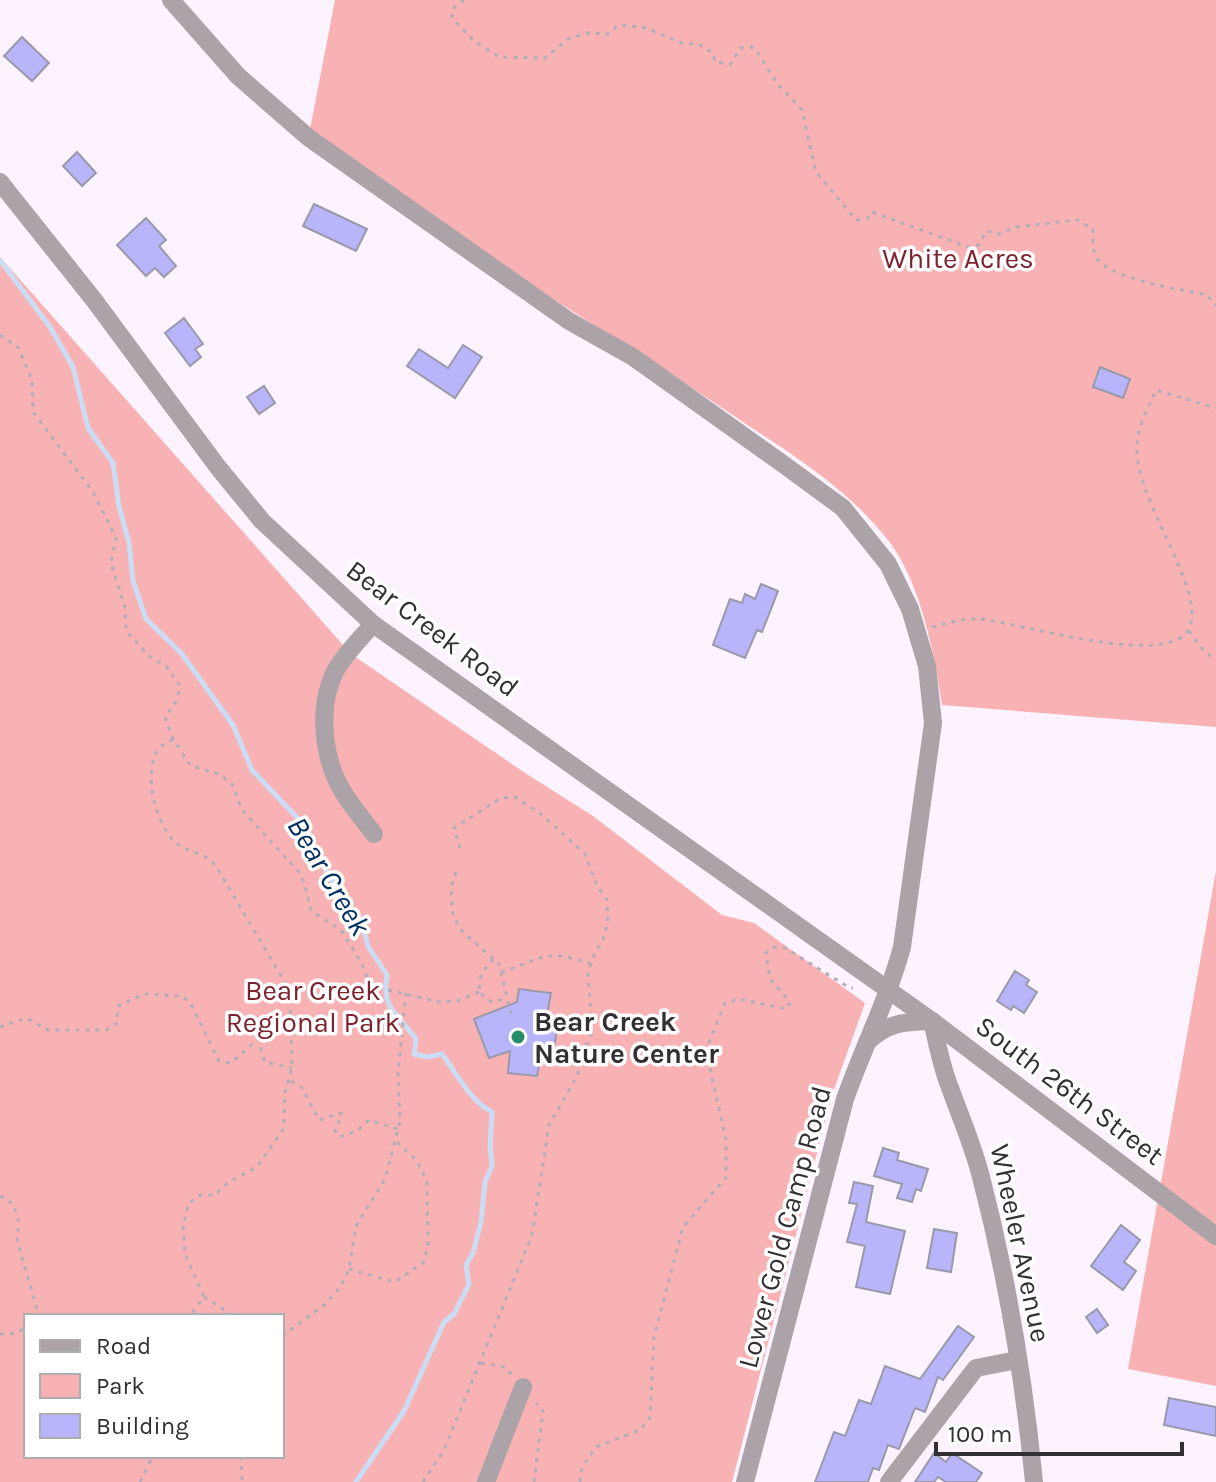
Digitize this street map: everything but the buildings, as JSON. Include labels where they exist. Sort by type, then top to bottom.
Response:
[{"type":"street","name":"Lower Gold Camp Road","points":[[171,0],[238,76],[309,138],[569,321],[633,357],[690,396],[843,508],[888,564],[910,609],[927,666],[933,723],[902,947],[882,987],[845,1099],[745,1482]]},
{"type":"street","name":"Bear Creek Road","points":[[0,182],[262,521],[373,624],[882,987]]},
{"type":"street","points":[[373,624],[336,670],[327,700],[325,730],[332,770],[339,785],[374,834]]},
{"type":"street","name":"South 26th Street","points":[[882,987],[932,1021],[1216,1236]]},
{"type":"street","points":[[864,1045],[882,1029],[902,1022],[932,1021]]},
{"type":"street","name":"Wheeler Avenue","points":[[932,1021],[948,1083],[981,1177],[1002,1269],[1034,1482]]},
{"type":"street","points":[[889,1482],[976,1368],[1017,1360]]},
{"type":"street","points":[[486,1482],[523,1387]]},
{"type":"path","points":[[464,0],[452,9],[452,18],[474,41],[499,57],[545,58],[568,39],[587,33],[608,34],[618,25],[643,27],[682,43],[698,44],[713,53],[715,62],[731,64],[740,48],[754,47],[777,83],[802,110],[816,172],[856,220],[867,219],[872,212],[968,247],[979,245],[986,231],[999,234],[1016,227],[1077,220],[1093,229],[1094,253],[1102,264],[1131,278],[1207,295],[1216,306]]},
{"type":"path","points":[[0,335],[18,347],[32,380],[33,412],[93,492],[116,538],[111,563],[125,608],[126,631],[149,656],[167,667],[180,686],[177,700],[165,717],[173,739],[191,766],[219,774],[232,784],[242,810],[298,871],[311,911],[341,930],[369,982],[379,988],[440,1002],[457,1001],[479,992]]},
{"type":"path","points":[[917,632],[947,623],[977,619],[1017,624],[1080,639],[1156,645],[1178,641],[1189,631],[1193,615],[1191,596],[1155,516],[1140,473],[1137,447],[1142,421],[1156,390],[1216,408]]},
{"type":"path","points":[[1189,631],[1204,651],[1216,660]]},
{"type":"path","points":[[173,739],[159,747],[152,765],[153,797],[173,839],[182,847],[207,855],[216,866],[290,991],[292,1068],[285,1092],[284,1128],[257,1167],[229,1182],[215,1195],[200,1195],[189,1203],[183,1226],[185,1254],[204,1297],[231,1314]]},
{"type":"path","points":[[423,1482],[444,1450],[532,1235],[549,1125],[577,1076],[592,1029],[588,974],[608,921],[607,900],[597,886],[585,854],[541,814],[515,797],[501,798],[454,828],[460,848]]},
{"type":"path","points":[[456,872],[451,899],[460,929],[499,964],[511,1014]]},
{"type":"path","points":[[580,1482],[582,1467],[596,1447],[640,1430],[650,1418],[654,1337],[683,1227],[726,1178],[726,1140],[706,1050],[725,1003],[739,999],[787,1009],[790,1002],[770,979],[766,953],[774,947],[785,948],[850,988],[882,987]]},
{"type":"path","points":[[501,972],[523,966],[543,955],[564,955],[591,964]]},
{"type":"path","points":[[479,992],[481,974],[493,959]]},
{"type":"path","points":[[479,992],[492,1002],[507,998]]},
{"type":"path","points":[[284,1335],[324,1305],[340,1288],[349,1269],[356,1226],[385,1179],[401,1106],[398,1074],[406,993]]},
{"type":"path","points":[[0,1027],[26,1018],[48,1030],[106,1030],[117,1023],[118,1006],[144,994],[183,996],[192,1006],[219,1061],[231,1063],[258,1039],[265,1062],[292,1068]]},
{"type":"path","points":[[289,1080],[302,1088],[319,1120],[341,1113],[335,1130],[339,1137],[357,1131],[369,1120],[398,1129]]},
{"type":"path","points":[[349,1269],[395,1282],[423,1263],[428,1247],[427,1182],[417,1161],[395,1140]]},
{"type":"path","points":[[0,1196],[13,1204],[19,1222],[17,1240],[29,1291],[38,1314]]},
{"type":"path","points":[[191,1314],[204,1297]]},
{"type":"path","points":[[0,1334],[17,1333],[24,1328]]},
{"type":"path","points":[[140,1482],[152,1458]]},
{"type":"path","points":[[241,1458],[242,1482]]},
{"type":"green space","name":"White Acres","points":[[335,0],[1216,0],[1216,727],[942,705],[931,643],[911,580],[891,544],[844,494],[771,440],[499,263],[310,129]]},
{"type":"green space","name":"Bear Creek Regional Park","points":[[0,257],[351,654],[593,816],[722,915],[754,923],[865,1003],[832,1095],[732,1482],[0,1482]]},
{"type":"green space","points":[[1216,871],[1216,1386],[1128,1369]]},
{"type":"waterway","name":"Bear Creek","points":[[0,260],[50,327],[73,367],[88,428],[113,463],[119,506],[129,543],[133,581],[146,619],[182,654],[233,725],[252,770],[305,826],[317,855],[387,975],[386,996],[397,1017],[416,1039],[414,1054],[427,1057],[442,1054],[470,1094],[492,1112],[492,1166],[485,1182],[481,1222],[473,1253],[466,1265],[469,1284],[454,1314],[444,1322],[404,1411],[356,1482]]},
{"type":"place","name":"Bear Creek Nature Center","points":[[518,1037]]}]
